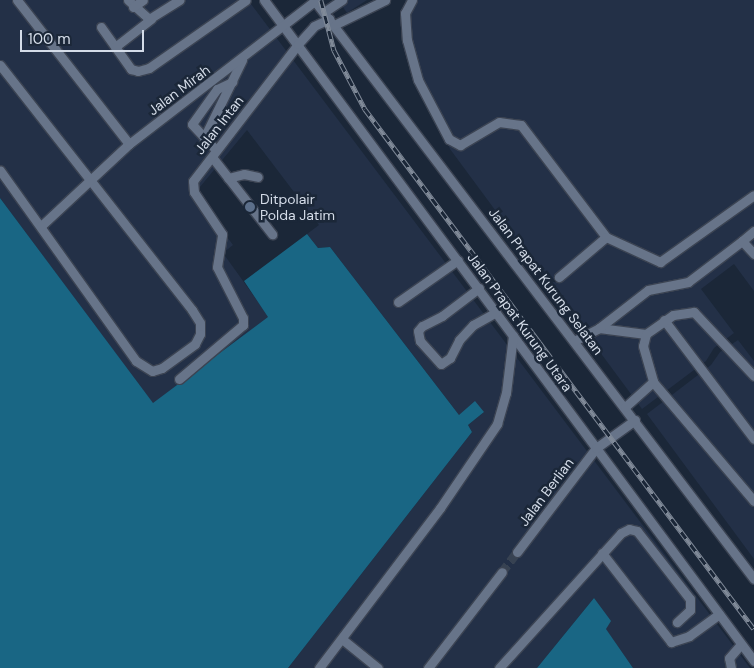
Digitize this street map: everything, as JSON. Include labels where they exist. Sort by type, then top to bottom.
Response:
[{"type":"street","points":[[18,0],[129,144]]},
{"type":"street","points":[[131,4],[143,0]]},
{"type":"street","points":[[115,47],[151,19],[180,0]]},
{"type":"street","points":[[101,27],[131,69],[149,68],[246,0]]},
{"type":"street","name":"Jalan Prapat Kurung Utara","points":[[264,0],[754,661]]},
{"type":"street","points":[[329,19],[342,0]]},
{"type":"street","points":[[329,19],[385,0]]},
{"type":"street","points":[[412,0],[405,12],[407,40],[418,80],[449,139],[460,145],[499,122],[521,125],[606,237],[660,262],[754,195]]},
{"type":"street","name":"Jalan Mirah","points":[[41,226],[129,144],[242,60],[316,1]]},
{"type":"street","name":"Jalan Prapat Kurung Selatan","points":[[316,1],[753,577]]},
{"type":"street","points":[[131,4],[151,19]]},
{"type":"street","name":"Jalan Intan","points":[[179,379],[243,325],[243,318],[217,267],[223,239],[192,186],[214,154],[298,44],[314,26],[329,19]]},
{"type":"street","points":[[204,138],[242,60]]},
{"type":"street","points":[[0,65],[91,178],[192,310],[200,324],[200,334],[194,344],[162,368],[152,371],[143,367],[0,170]]},
{"type":"street","points":[[232,82],[217,89],[193,122],[193,128],[204,138],[228,178],[272,234]]},
{"type":"street","points":[[228,178],[244,174],[258,177]]},
{"type":"street","points":[[574,341],[599,328],[648,290],[688,282],[754,231]]},
{"type":"street","points":[[559,277],[606,237]]},
{"type":"street","points":[[742,241],[754,254]]},
{"type":"street","points":[[398,302],[458,260]]},
{"type":"street","points":[[479,288],[442,316],[422,326],[418,331],[420,341],[441,364],[450,358],[459,340],[473,325],[496,312]]},
{"type":"street","points":[[754,376],[694,312],[664,320],[646,334],[643,346],[653,382],[754,501]]},
{"type":"street","points":[[664,320],[754,440]]},
{"type":"street","points":[[599,328],[646,334]]},
{"type":"street","points":[[319,668],[468,470],[497,424],[506,393],[513,334]]},
{"type":"street","points":[[624,407],[653,382]]},
{"type":"street","name":"Jalan Berlian","points":[[517,552],[596,448],[635,420]]},
{"type":"street","points":[[500,668],[621,533],[629,529],[638,532],[690,599],[690,610],[677,622]]},
{"type":"street","points":[[602,554],[671,642],[689,636],[719,614]]},
{"type":"street","points":[[428,668],[502,572]]},
{"type":"street","points":[[342,639],[378,668]]},
{"type":"street","points":[[731,668],[730,658],[742,644]]},
{"type":"shaded area","points":[[0,0],[248,0],[750,668],[633,668],[605,628],[594,598],[537,668],[288,668],[472,432],[468,425],[484,412],[459,415],[330,247],[318,248],[307,234],[319,225],[247,130],[195,193],[233,245],[223,253],[269,317],[153,404],[0,198]]},
{"type":"shaded area","points":[[338,0],[367,0],[347,13]]},
{"type":"shaded area","points":[[405,0],[754,0],[754,291],[734,264],[701,289],[734,333],[714,348],[706,361],[642,409],[450,149],[414,61]]},
{"type":"shaded area","points":[[0,198],[153,403],[268,317],[244,281],[307,234],[318,248],[330,247],[459,415],[475,401],[484,412],[468,425],[472,432],[288,668],[0,668]]},
{"type":"shaded area","points":[[738,340],[754,361],[754,559],[647,414],[711,365],[720,352]]},
{"type":"shaded area","points":[[594,598],[611,621],[606,629],[633,668],[537,668]]},
{"type":"tunnel","points":[[502,572],[517,552]]},
{"type":"railway","points":[[321,0],[334,50],[365,109],[754,629]]},
{"type":"place","name":"Ditpolair Polda Jatim","points":[[250,207]]}]
